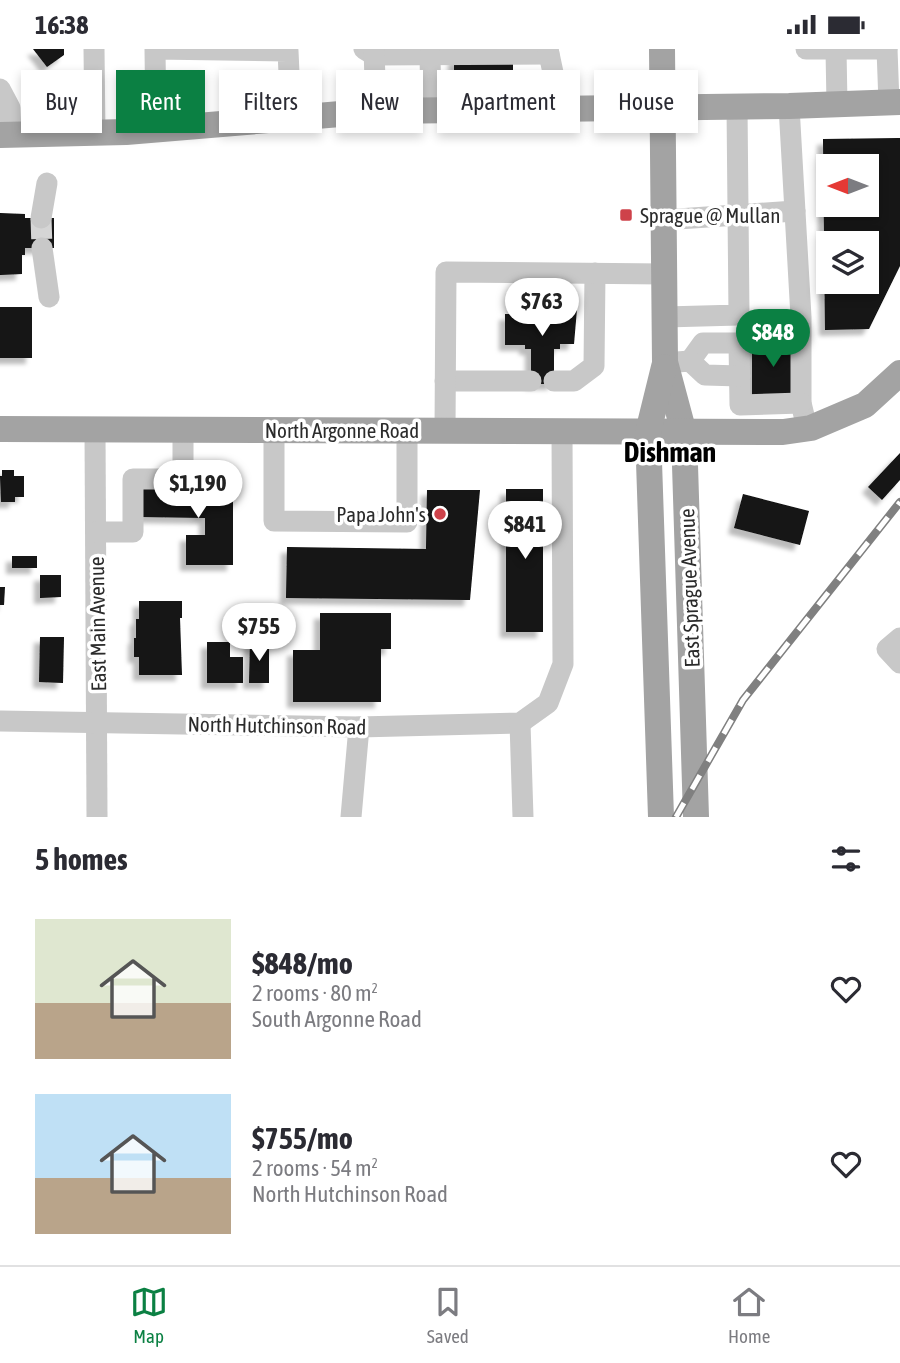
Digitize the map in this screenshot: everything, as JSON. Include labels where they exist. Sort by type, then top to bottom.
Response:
[{"type":"main road","name":"East Sprague Avenue","points":[[662,49],[662,70]]},
{"type":"main road","points":[[698,107],[894,102]]},
{"type":"main road","points":[[423,110],[437,110]]},
{"type":"main road","points":[[6,135],[94,133]]},
{"type":"main road","name":"East Sprague Avenue","points":[[662,133],[665,317],[677,362],[684,433],[696,817]]},
{"type":"main road","name":"East Sprague Avenue","points":[[660,817],[648,432],[677,362]]},
{"type":"main road","name":"North Argonne Road","points":[[0,429],[783,432],[804,416],[865,405],[900,373]]},
{"type":"street","points":[[94,49],[94,70]]},
{"type":"street","points":[[155,70],[155,49],[288,51],[289,70]]},
{"type":"street","points":[[806,49],[890,54],[894,102]]},
{"type":"street","points":[[836,50],[837,104]]},
{"type":"street","points":[[373,70],[371,51],[430,55],[549,52],[553,70]]},
{"type":"street","points":[[430,55],[430,110]]},
{"type":"street","points":[[0,89],[10,108],[6,135]]},
{"type":"street","points":[[665,317],[739,314],[737,106]]},
{"type":"street","points":[[740,405],[804,416],[789,106]]},
{"type":"street","points":[[41,218],[47,183]]},
{"type":"street","points":[[663,220],[738,217],[795,211]]},
{"type":"street","points":[[42,248],[49,296]]},
{"type":"street","points":[[445,430],[446,272],[664,274]]},
{"type":"street","points":[[554,381],[574,381],[594,366],[595,274]]},
{"type":"street","points":[[740,376],[705,375],[677,362],[703,343],[739,343],[740,376],[740,405],[741,432]]},
{"type":"street","points":[[445,381],[531,381]]},
{"type":"street","points":[[274,430],[274,521],[394,522],[407,522],[407,430]]},
{"type":"street","name":"East Main Avenue","points":[[95,431],[97,817]]},
{"type":"street","points":[[96,532],[133,532],[133,479],[183,479],[183,431]]},
{"type":"street","points":[[523,817],[520,723],[548,703],[563,664],[562,431]]},
{"type":"street","points":[[900,638],[887,649],[900,663]]},
{"type":"street","name":"North Hutchinson Road","points":[[0,721],[359,727],[520,723]]},
{"type":"street","points":[[351,817],[359,727]]},
{"type":"building","points":[[33,49],[64,49],[64,55],[47,67]]},
{"type":"building","points":[[454,57],[513,57],[513,70],[454,70]]},
{"type":"building","points":[[900,138],[900,266],[869,329],[825,330],[825,294],[879,294],[879,231],[824,231],[824,217],[879,217],[879,154],[823,154],[823,139]]},
{"type":"building","points":[[0,213],[25,214],[25,218],[54,218],[54,248],[25,248],[25,255],[22,255],[22,274],[0,275]]},
{"type":"building","points":[[0,307],[32,307],[32,358],[0,358]]},
{"type":"building","points":[[525,309],[577,309],[574,344],[560,344],[560,349],[554,349],[554,384],[531,384],[531,349],[525,349],[525,345],[505,345],[505,314],[525,314]]},
{"type":"building","points":[[752,340],[793,340],[793,398],[752,397]]},
{"type":"building","points":[[900,453],[900,480],[882,500],[868,487]]},
{"type":"building","points":[[2,470],[14,470],[14,476],[24,476],[24,497],[15,497],[15,502],[1,502]]},
{"type":"building","points":[[142,489],[233,489],[233,565],[186,565],[186,535],[205,535],[205,518],[142,517]]},
{"type":"building","points":[[506,489],[543,489],[543,632],[506,632]]},
{"type":"building","points":[[427,490],[480,490],[470,600],[286,598],[287,547],[426,549]]},
{"type":"building","points":[[743,494],[809,511],[800,545],[734,528]]},
{"type":"building","points":[[12,556],[37,556],[37,568],[12,568]]},
{"type":"building","points":[[40,575],[61,575],[61,597],[40,598]]},
{"type":"building","points":[[0,587],[5,587],[4,605],[0,605]]},
{"type":"building","points":[[139,601],[182,601],[182,675],[139,675],[139,657],[134,657],[134,638],[136,619],[139,619]]},
{"type":"building","points":[[320,613],[391,613],[391,649],[381,649],[381,702],[293,702],[293,650],[320,650]]},
{"type":"building","points":[[40,637],[64,637],[63,683],[39,682]]},
{"type":"building","points":[[207,642],[230,642],[230,657],[243,657],[243,683],[207,683]]},
{"type":"building","points":[[250,642],[269,643],[269,683],[249,683]]},
{"type":"tunnel","points":[[41,218],[42,248]]},
{"type":"railway","points":[[676,817],[743,700],[900,502]]},
{"type":"place","name":"Sprague @ Mullan","points":[[626,215]]},
{"type":"place","name":"Papa John's","points":[[440,514]]},
{"type":"district","name":"Dishman","points":[[670,452]]}]
